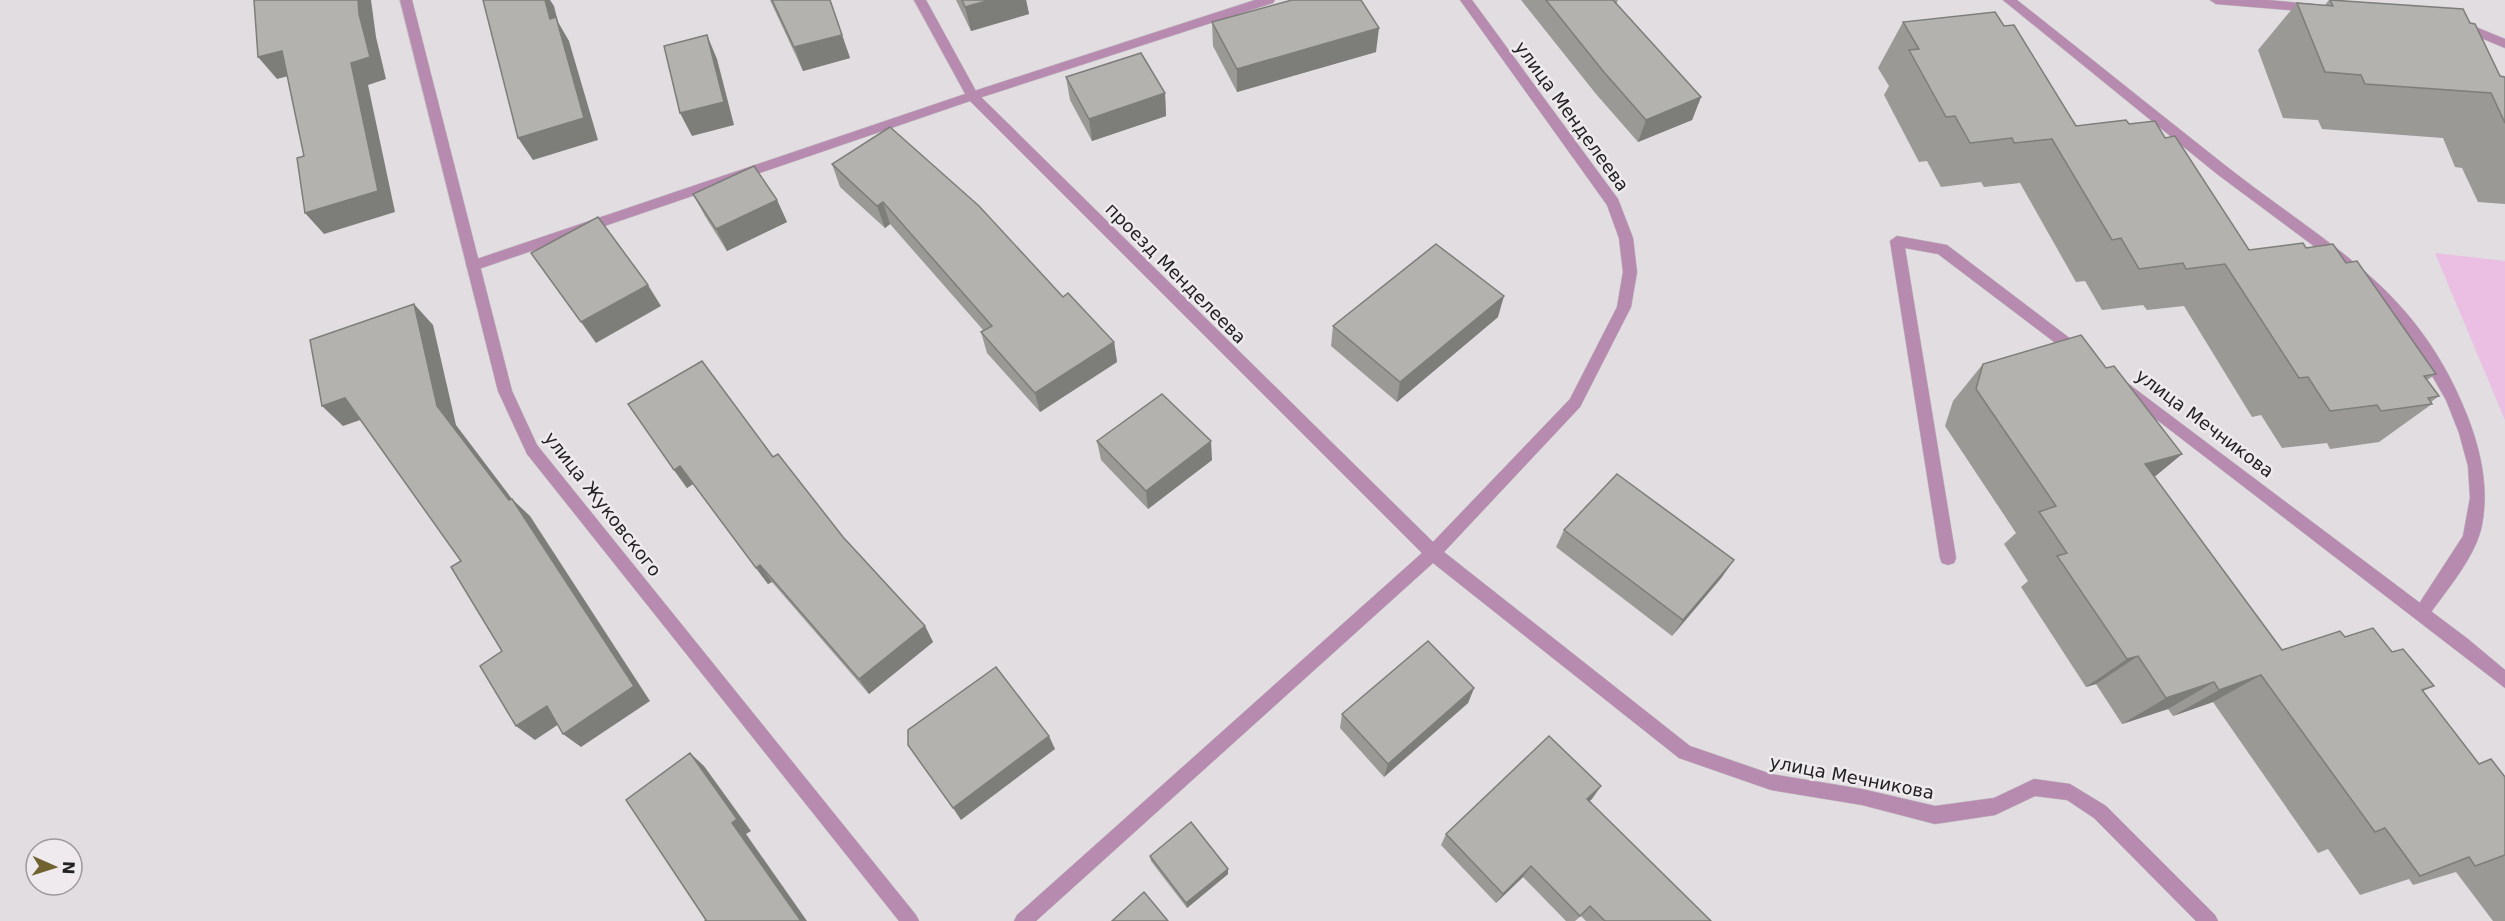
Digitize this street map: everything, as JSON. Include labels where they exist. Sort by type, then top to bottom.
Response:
[{"type":"street","name":"улица Жуковского","points":[[406,0],[505,391],[532,449],[910,921]]},
{"type":"street","name":"проезд Менделеева","points":[[920,0],[972,96],[1433,553]]},
{"type":"street","points":[[473,266],[972,96],[1269,0]]},
{"type":"street","name":"улица Менделеева","points":[[1023,921],[1433,553],[1575,403],[1624,307],[1630,272],[1626,238],[1613,203],[1466,0]]},
{"type":"street","points":[[2009,0],[2240,184],[2355,269],[2379,290],[2420,342],[2458,408],[2471,447],[2478,492],[2474,529],[2421,613]]},
{"type":"street","points":[[2216,0],[2320,9]]},
{"type":"street","points":[[2448,20],[2505,44]]},
{"type":"street","points":[[1948,558],[1897,241],[1942,249],[2093,363]]},
{"type":"street","name":"улица Мечникова","points":[[2111,377],[2421,613],[2505,680]]},
{"type":"street","name":"улица Мечникова","points":[[1433,553],[1685,752],[1771,782],[1862,797],[1935,815],[1995,806],[2034,787],[2070,792],[2100,812],[2209,921]]},
{"type":"shaded area","points":[[2435,253],[2505,261],[2505,420]]},
{"type":"building","points":[[254,0],[358,0],[359,14],[370,57],[351,63],[378,191],[305,213],[297,158],[304,156],[282,51],[258,57]]},
{"type":"building","points":[[483,0],[545,0],[550,19],[556,17],[584,118],[518,138]]},
{"type":"building","points":[[772,0],[830,0],[842,35],[794,47]]},
{"type":"building","points":[[962,0],[990,0],[965,7]]},
{"type":"building","points":[[1292,0],[1361,0],[1379,28],[1237,69],[1212,22]]},
{"type":"building","points":[[1546,0],[1613,0],[1701,97],[1646,120]]},
{"type":"building","points":[[2330,0],[2463,9],[2470,23],[2475,24],[2500,76],[2505,77],[2505,123],[2491,93],[2365,84],[2361,75],[2325,72],[2297,3],[2333,6]]},
{"type":"building","points":[[1995,12],[2004,26],[2014,25],[2076,126],[2126,120],[2129,124],[2155,121],[2165,138],[2175,136],[2249,250],[2303,243],[2306,248],[2333,244],[2346,263],[2357,261],[2436,374],[2424,376],[2439,396],[2428,398],[2432,404],[2381,411],[2377,405],[2330,411],[2308,377],[2299,378],[2225,264],[2186,269],[2183,263],[2139,269],[2121,238],[2112,240],[2052,139],[2014,143],[2012,138],[1970,143],[1955,116],[1946,117],[1909,50],[1919,49],[1903,22]]},
{"type":"building","points":[[707,35],[724,102],[680,113],[664,46]]},
{"type":"building","points":[[1141,53],[1165,93],[1089,119],[1066,77]]},
{"type":"building","points":[[890,127],[979,206],[1063,297],[1068,293],[1114,342],[1035,393],[981,332],[992,326],[883,202],[877,206],[832,164]]},
{"type":"building","points":[[754,166],[777,200],[716,229],[693,194]]},
{"type":"building","points":[[598,217],[648,285],[581,322],[531,253]]},
{"type":"building","points":[[1436,244],[1504,296],[1400,382],[1333,326]]},
{"type":"building","points":[[414,304],[437,406],[509,500],[512,499],[634,686],[563,734],[547,706],[516,726],[480,666],[502,651],[451,567],[461,561],[345,398],[322,406],[310,340]]},
{"type":"building","points":[[2081,335],[2106,368],[2114,366],[2182,454],[2145,464],[2282,650],[2340,631],[2345,637],[2373,628],[2392,652],[2403,649],[2434,686],[2422,690],[2479,764],[2491,759],[2505,777],[2505,855],[2475,866],[2469,857],[2420,876],[2385,828],[2375,832],[2261,675],[2219,690],[2214,682],[2166,698],[2138,656],[2127,659],[2057,556],[2067,553],[2039,512],[2056,506],[1976,389],[1983,364]]},
{"type":"building","points":[[702,361],[773,457],[778,454],[843,537],[925,626],[859,679],[760,565],[756,568],[680,466],[674,470],[628,404]]},
{"type":"building","points":[[1162,394],[1211,441],[1146,491],[1097,441]]},
{"type":"building","points":[[1617,474],[1734,560],[1683,620],[1564,530]]},
{"type":"building","points":[[1428,641],[1474,688],[1388,764],[1342,714]]},
{"type":"building","points":[[996,667],[1049,736],[953,808],[908,745],[908,730]]},
{"type":"building","points":[[1549,736],[1601,786],[1587,799],[1711,921],[1605,921],[1590,906],[1580,916],[1531,866],[1503,894],[1446,834]]},
{"type":"building","points":[[690,753],[737,819],[732,823],[801,921],[705,921],[626,800]]},
{"type":"building","points":[[1191,822],[1228,869],[1186,903],[1150,856]]},
{"type":"building","points":[[1144,892],[1168,921],[1112,921]]}]
